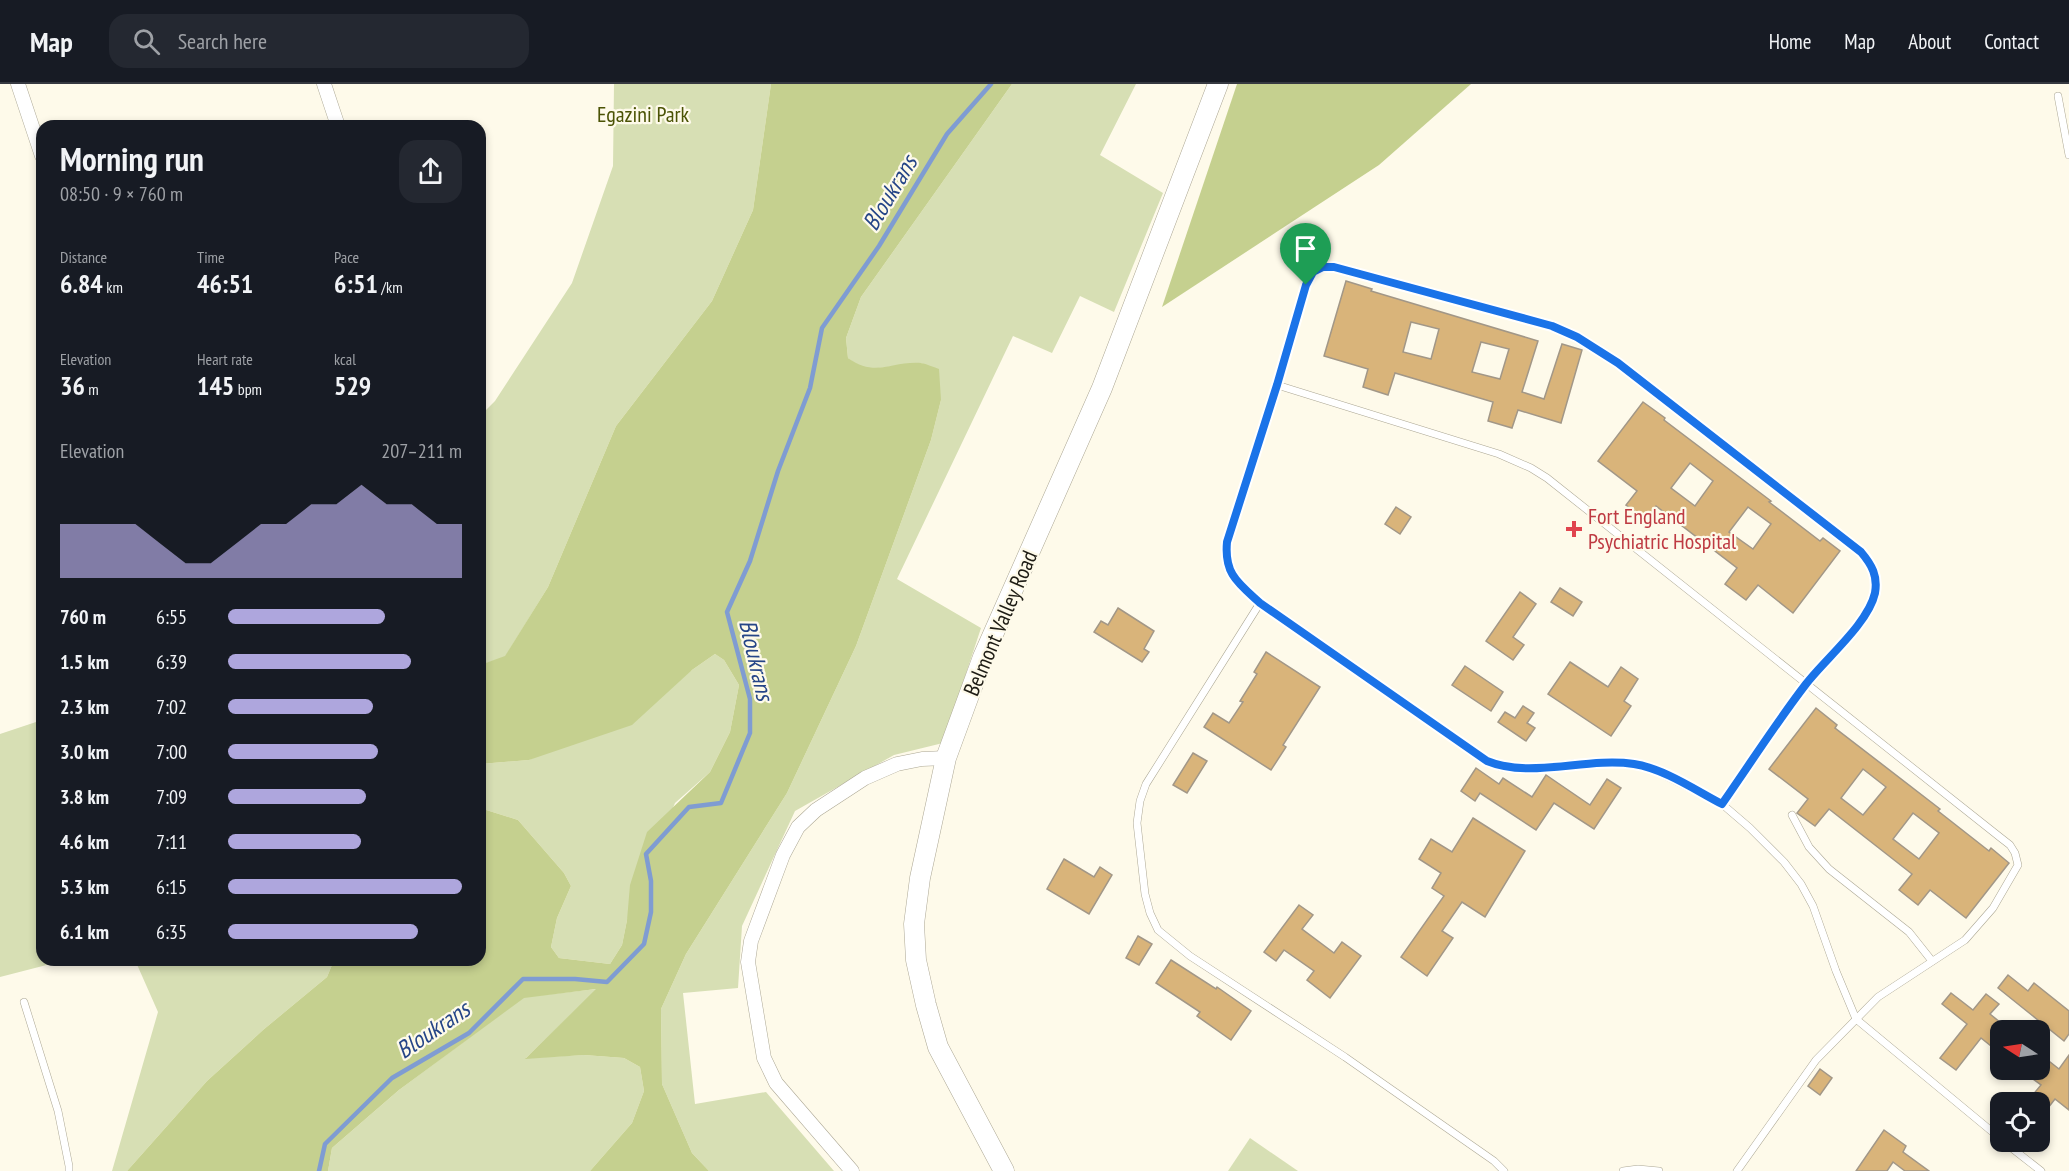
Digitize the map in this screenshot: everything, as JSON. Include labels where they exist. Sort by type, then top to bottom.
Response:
[{"type":"street","points":[[18,84],[36,138]]},
{"type":"street","points":[[324,84],[336,120]]},
{"type":"street","name":"Belmont Valley Road","points":[[1004,1171],[938,1047],[916,960],[914,924],[920,878],[946,758],[983,657],[1102,388],[1218,84]]},
{"type":"street","points":[[852,1171],[776,1083],[764,1058],[748,962],[751,940],[783,855],[798,827],[836,796],[865,778],[897,764],[922,759],[946,758]]},
{"type":"lane","points":[[2058,96],[2069,155]]},
{"type":"lane","points":[[1722,804],[1806,682],[1852,632],[1866,613],[1875,595],[1876,577],[1871,564],[1861,552],[1618,363],[1577,337],[1541,323],[1334,267],[1323,267],[1313,272],[1306,285],[1227,542],[1225,556],[1228,569],[1234,579],[1260,603],[1487,761],[1517,769],[1581,763],[1634,764],[1654,770],[1722,804],[1784,862],[1801,884],[1813,906],[1856,1019],[1990,1130]]},
{"type":"lane","points":[[1277,385],[1499,454],[1547,478],[2001,838],[2015,853],[2018,865],[1993,908],[1965,940],[1878,997],[1816,1060],[1737,1171]]},
{"type":"lane","points":[[1260,603],[1146,784],[1140,801],[1137,823],[1145,894],[1150,913],[1158,930],[1190,956],[1345,1057],[1494,1161],[1504,1171]]},
{"type":"lane","points":[[1792,815],[1809,847],[1829,869],[1909,932],[1932,961]]},
{"type":"lane","points":[[24,1002],[58,1111],[69,1171]]},
{"type":"lane","points":[[2017,1152],[2041,1171]]},
{"type":"lane","points":[[1623,1171],[1638,1169],[1659,1171]]},
{"type":"green space","name":"Egazini Park","points":[[614,84],[771,84],[753,210],[712,301],[616,426],[548,587],[505,657],[486,663],[486,410],[495,401],[572,283],[613,166]]},
{"type":"green space","points":[[771,84],[1012,84],[861,297],[846,338],[848,358],[867,367],[921,363],[939,369],[941,400],[931,440],[856,646],[787,793],[686,954],[661,1009],[662,1084],[692,1153],[709,1171],[590,1171],[632,1123],[644,1091],[640,1067],[624,1058],[584,1055],[525,1059],[596,989],[524,998],[399,1090],[332,1148],[328,1171],[127,1171],[207,1081],[263,1030],[327,977],[332,966],[486,966],[486,810],[518,820],[564,873],[571,886],[557,918],[551,947],[559,958],[610,964],[622,945],[630,885],[647,832],[710,772],[730,732],[739,685],[724,660],[715,654],[692,670],[632,725],[529,760],[486,764],[486,663],[505,656],[548,587],[616,426],[712,301],[753,210]]},
{"type":"green space","points":[[1012,84],[1136,84],[1100,155],[1163,193],[1114,312],[1080,296],[1052,353],[1013,336],[897,579],[981,628],[943,743],[894,755],[795,811],[742,926],[738,988],[683,993],[695,1104],[766,1092],[834,1171],[709,1171],[692,1153],[662,1084],[661,1009],[686,954],[787,793],[856,646],[931,440],[941,400],[922,363],[870,369],[860,367],[848,358],[846,338],[861,297]]},
{"type":"green space","points":[[1237,84],[1471,84],[1379,165],[1162,307]]},
{"type":"green space","points":[[715,654],[724,660],[739,685],[730,732],[710,772],[675,803],[627,920],[622,945],[610,964],[559,958],[551,947],[557,918],[571,886],[564,873],[518,820],[486,810],[486,764],[529,760],[692,670]]},
{"type":"green space","points":[[36,722],[36,966],[43,966],[0,977],[0,734]]},
{"type":"green space","points":[[138,966],[332,966],[327,977],[263,1030],[207,1081],[127,1171],[112,1171],[158,1012]]},
{"type":"green space","points":[[597,989],[526,1058],[584,1055],[624,1058],[640,1067],[644,1091],[632,1123],[590,1171],[328,1171],[332,1148],[399,1090],[524,997]]},
{"type":"green space","points":[[1250,1138],[1298,1171],[1228,1171]]},
{"type":"building","points":[[1346,281],[1372,289],[1371,291],[1538,341],[1522,392],[1544,399],[1562,344],[1582,350],[1561,423],[1518,410],[1512,428],[1488,421],[1493,402],[1395,373],[1388,395],[1363,387],[1368,369],[1324,356]],"holes":[[[1411,322],[1439,329],[1431,359],[1403,352]],[[1481,342],[1509,349],[1500,379],[1472,372]]]},
{"type":"building","points":[[1643,402],[1820,541],[1823,538],[1840,551],[1793,613],[1758,585],[1746,600],[1725,584],[1737,568],[1656,506],[1646,520],[1626,505],[1637,491],[1598,461]],"holes":[[[1690,463],[1713,481],[1695,506],[1671,488]],[[1748,507],[1771,524],[1753,549],[1729,532]]]},
{"type":"building","points":[[1396,507],[1411,517],[1400,534],[1385,524]]},
{"type":"building","points":[[1560,588],[1582,602],[1573,616],[1551,602]]},
{"type":"building","points":[[1520,592],[1536,604],[1513,637],[1524,645],[1513,660],[1486,641]]},
{"type":"building","points":[[1118,608],[1154,631],[1144,649],[1149,652],[1142,662],[1094,632],[1101,621],[1108,625]]},
{"type":"building","points":[[1266,652],[1320,687],[1283,745],[1286,747],[1271,770],[1204,727],[1213,713],[1229,723],[1243,702],[1240,701],[1257,674],[1254,672]]},
{"type":"building","points":[[1570,662],[1608,687],[1621,667],[1638,679],[1624,701],[1631,706],[1611,736],[1548,694]]},
{"type":"building","points":[[1465,666],[1503,692],[1491,711],[1452,685]]},
{"type":"building","points":[[1523,706],[1534,713],[1527,723],[1535,728],[1526,741],[1498,722],[1505,712],[1515,718]]},
{"type":"building","points":[[1816,708],[1837,725],[1835,728],[1940,809],[1938,811],[1989,851],[1991,848],[2009,863],[1966,918],[1930,890],[1918,905],[1899,890],[1912,874],[1829,809],[1815,826],[1797,813],[1808,799],[1769,769]],"holes":[[[1863,769],[1886,787],[1863,815],[1841,798]],[[1913,813],[1939,833],[1919,859],[1893,839]]]},
{"type":"building","points":[[1193,753],[1207,761],[1187,793],[1173,785]]},
{"type":"building","points":[[1476,768],[1499,784],[1503,778],[1532,797],[1546,775],[1590,805],[1607,779],[1621,788],[1594,829],[1554,803],[1536,830],[1480,793],[1475,801],[1461,791]]},
{"type":"building","points":[[1473,818],[1525,851],[1485,917],[1462,902],[1442,931],[1453,938],[1427,976],[1401,957],[1444,896],[1432,888],[1441,873],[1419,859],[1431,839],[1452,852]]},
{"type":"building","points":[[1064,859],[1094,877],[1100,867],[1112,875],[1089,914],[1047,889]]},
{"type":"building","points":[[1299,905],[1313,915],[1302,929],[1334,953],[1342,942],[1361,956],[1330,998],[1307,980],[1314,971],[1284,950],[1276,961],[1264,952]]},
{"type":"building","points":[[1138,936],[1152,944],[1139,965],[1126,958]]},
{"type":"building","points":[[1171,960],[1216,989],[1217,987],[1251,1011],[1231,1040],[1197,1016],[1200,1012],[1156,983]]},
{"type":"building","points":[[2008,975],[2028,991],[2034,983],[2069,1011],[2069,1034],[2064,1041],[2050,1030],[2050,1020],[2038,1020],[1998,988]]},
{"type":"building","points":[[1951,993],[1973,1010],[1986,994],[1999,1004],[1990,1014],[1997,1020],[1990,1020],[1990,1045],[1981,1038],[1956,1070],[1940,1058],[1967,1024],[1942,1004]]},
{"type":"building","points":[[2069,1055],[2069,1110],[2055,1099],[2050,1105],[2050,1092],[2035,1092],[2041,1085],[2034,1080],[2050,1080],[2050,1062],[2059,1069]]},
{"type":"building","points":[[1820,1069],[1832,1078],[1820,1095],[1808,1086]]},
{"type":"building","points":[[1884,1130],[1906,1146],[1903,1152],[1929,1171],[1905,1171],[1893,1162],[1887,1171],[1856,1171]]},
{"type":"waterway","name":"Bloukrans","points":[[319,1171],[325,1144],[392,1078],[469,1033],[523,979],[575,979],[607,982],[644,944],[651,912],[651,881],[646,854],[689,807],[721,803],[750,733],[750,699],[727,612],[750,561],[778,471],[810,388],[822,328],[879,246],[947,134],[991,84]]},
{"type":"place","name":"Fort England Psychiatric Hospital","points":[[1574,529]]},
{"type":"route","points":[[1323,267],[1334,267],[1552,326],[1577,337],[1618,363],[1861,552],[1871,564],[1876,577],[1875,595],[1866,613],[1852,632],[1806,682],[1722,804],[1677,780],[1634,764],[1581,763],[1517,769],[1487,761],[1260,603],[1234,579],[1228,569],[1225,556],[1227,542],[1306,285],[1313,272],[1323,267]]}]
